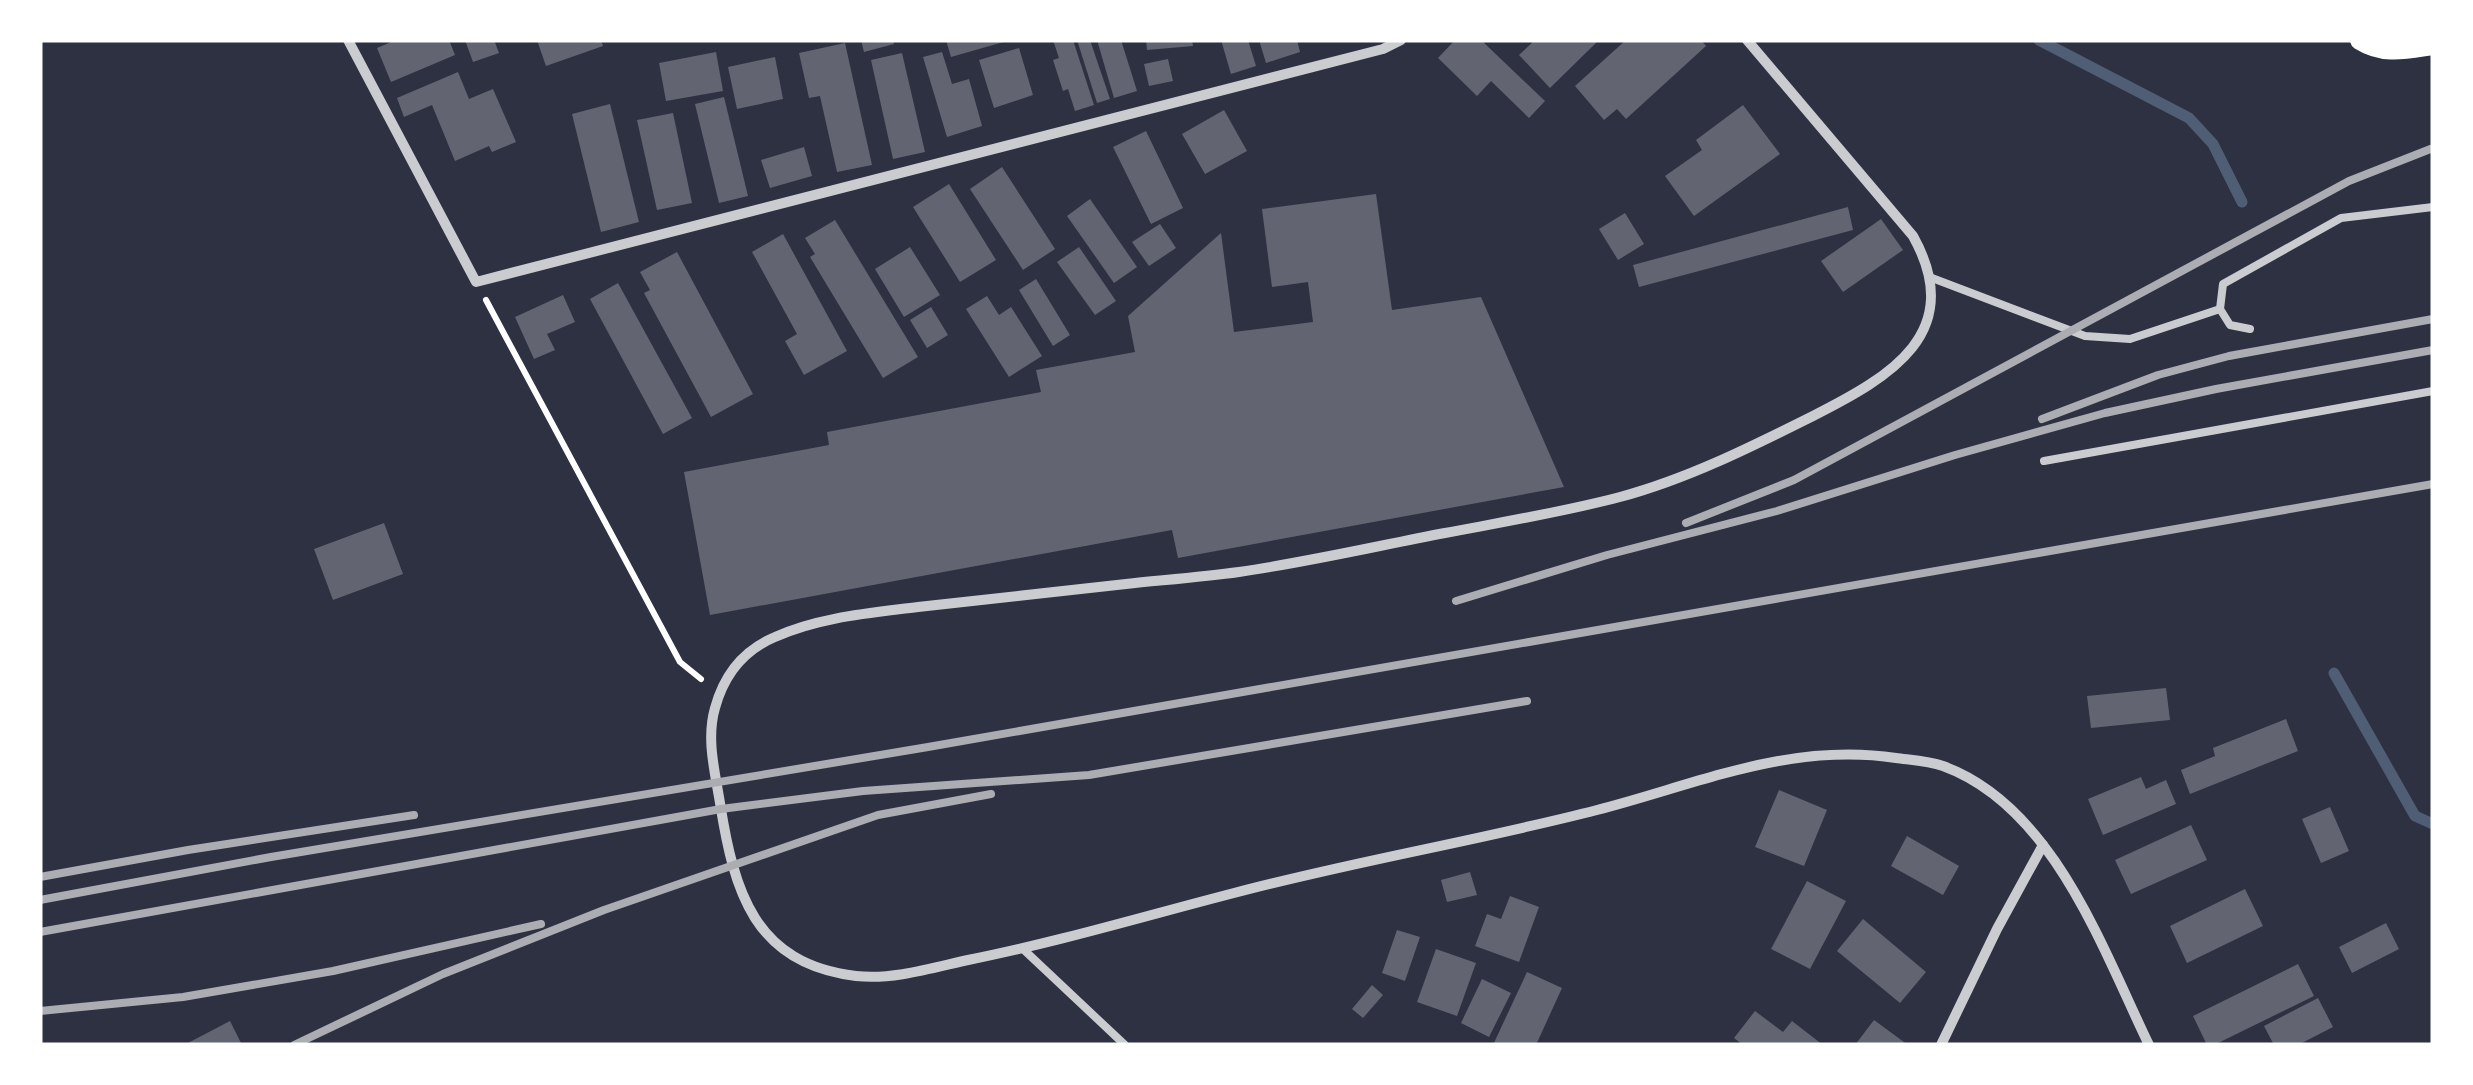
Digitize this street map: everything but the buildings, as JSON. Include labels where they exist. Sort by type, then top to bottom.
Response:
[{"type":"main road","points":[[2360,40],[2374,49],[2393,51],[2433,44]]},
{"type":"street","points":[[348,40],[476,282],[1384,49],[1402,40]]},
{"type":"street","points":[[1747,40],[1913,236],[1932,278],[1933,298],[1928,320],[1897,366],[1853,396],[1727,459],[1622,496],[1242,572],[892,610],[783,633],[750,651],[736,665],[720,693],[710,737],[730,865],[747,910],[777,944],[815,965],[862,976],[900,974],[1023,950],[1240,891],[1595,810],[1775,759],[1809,753],[1867,754],[1939,764],[1986,787],[2018,812],[2086,914],[2148,1045]]},
{"type":"street","points":[[1941,1045],[2043,845]]},
{"type":"lane","points":[[2250,329],[2230,325],[2220,310],[2223,284],[2341,218],[2433,207]]},
{"type":"lane","points":[[1932,278],[2085,336],[2130,340],[2220,310]]},
{"type":"lane","points":[[2044,461],[2433,391]]},
{"type":"lane","points":[[1023,950],[1125,1045]]},
{"type":"path","points":[[476,282],[680,662],[720,693]]},
{"type":"waterway","points":[[2039,40],[2189,118],[2213,144],[2242,202]]},
{"type":"waterway","points":[[2334,673],[2415,816],[2433,824]]},
{"type":"railway","points":[[1686,523],[1794,480],[2349,181],[2433,148]]},
{"type":"railway","points":[[2042,419],[2158,375],[2229,356],[2433,319]]},
{"type":"railway","points":[[1456,601],[2105,413],[2433,350]]},
{"type":"railway","points":[[40,900],[2433,484]]},
{"type":"railway","points":[[40,932],[721,809],[863,791],[1089,775],[1527,701]]},
{"type":"railway","points":[[294,1045],[443,974],[604,910],[878,815],[991,794]]},
{"type":"railway","points":[[40,877],[414,815]]},
{"type":"railway","points":[[40,1011],[183,997],[333,971],[541,924]]}]
